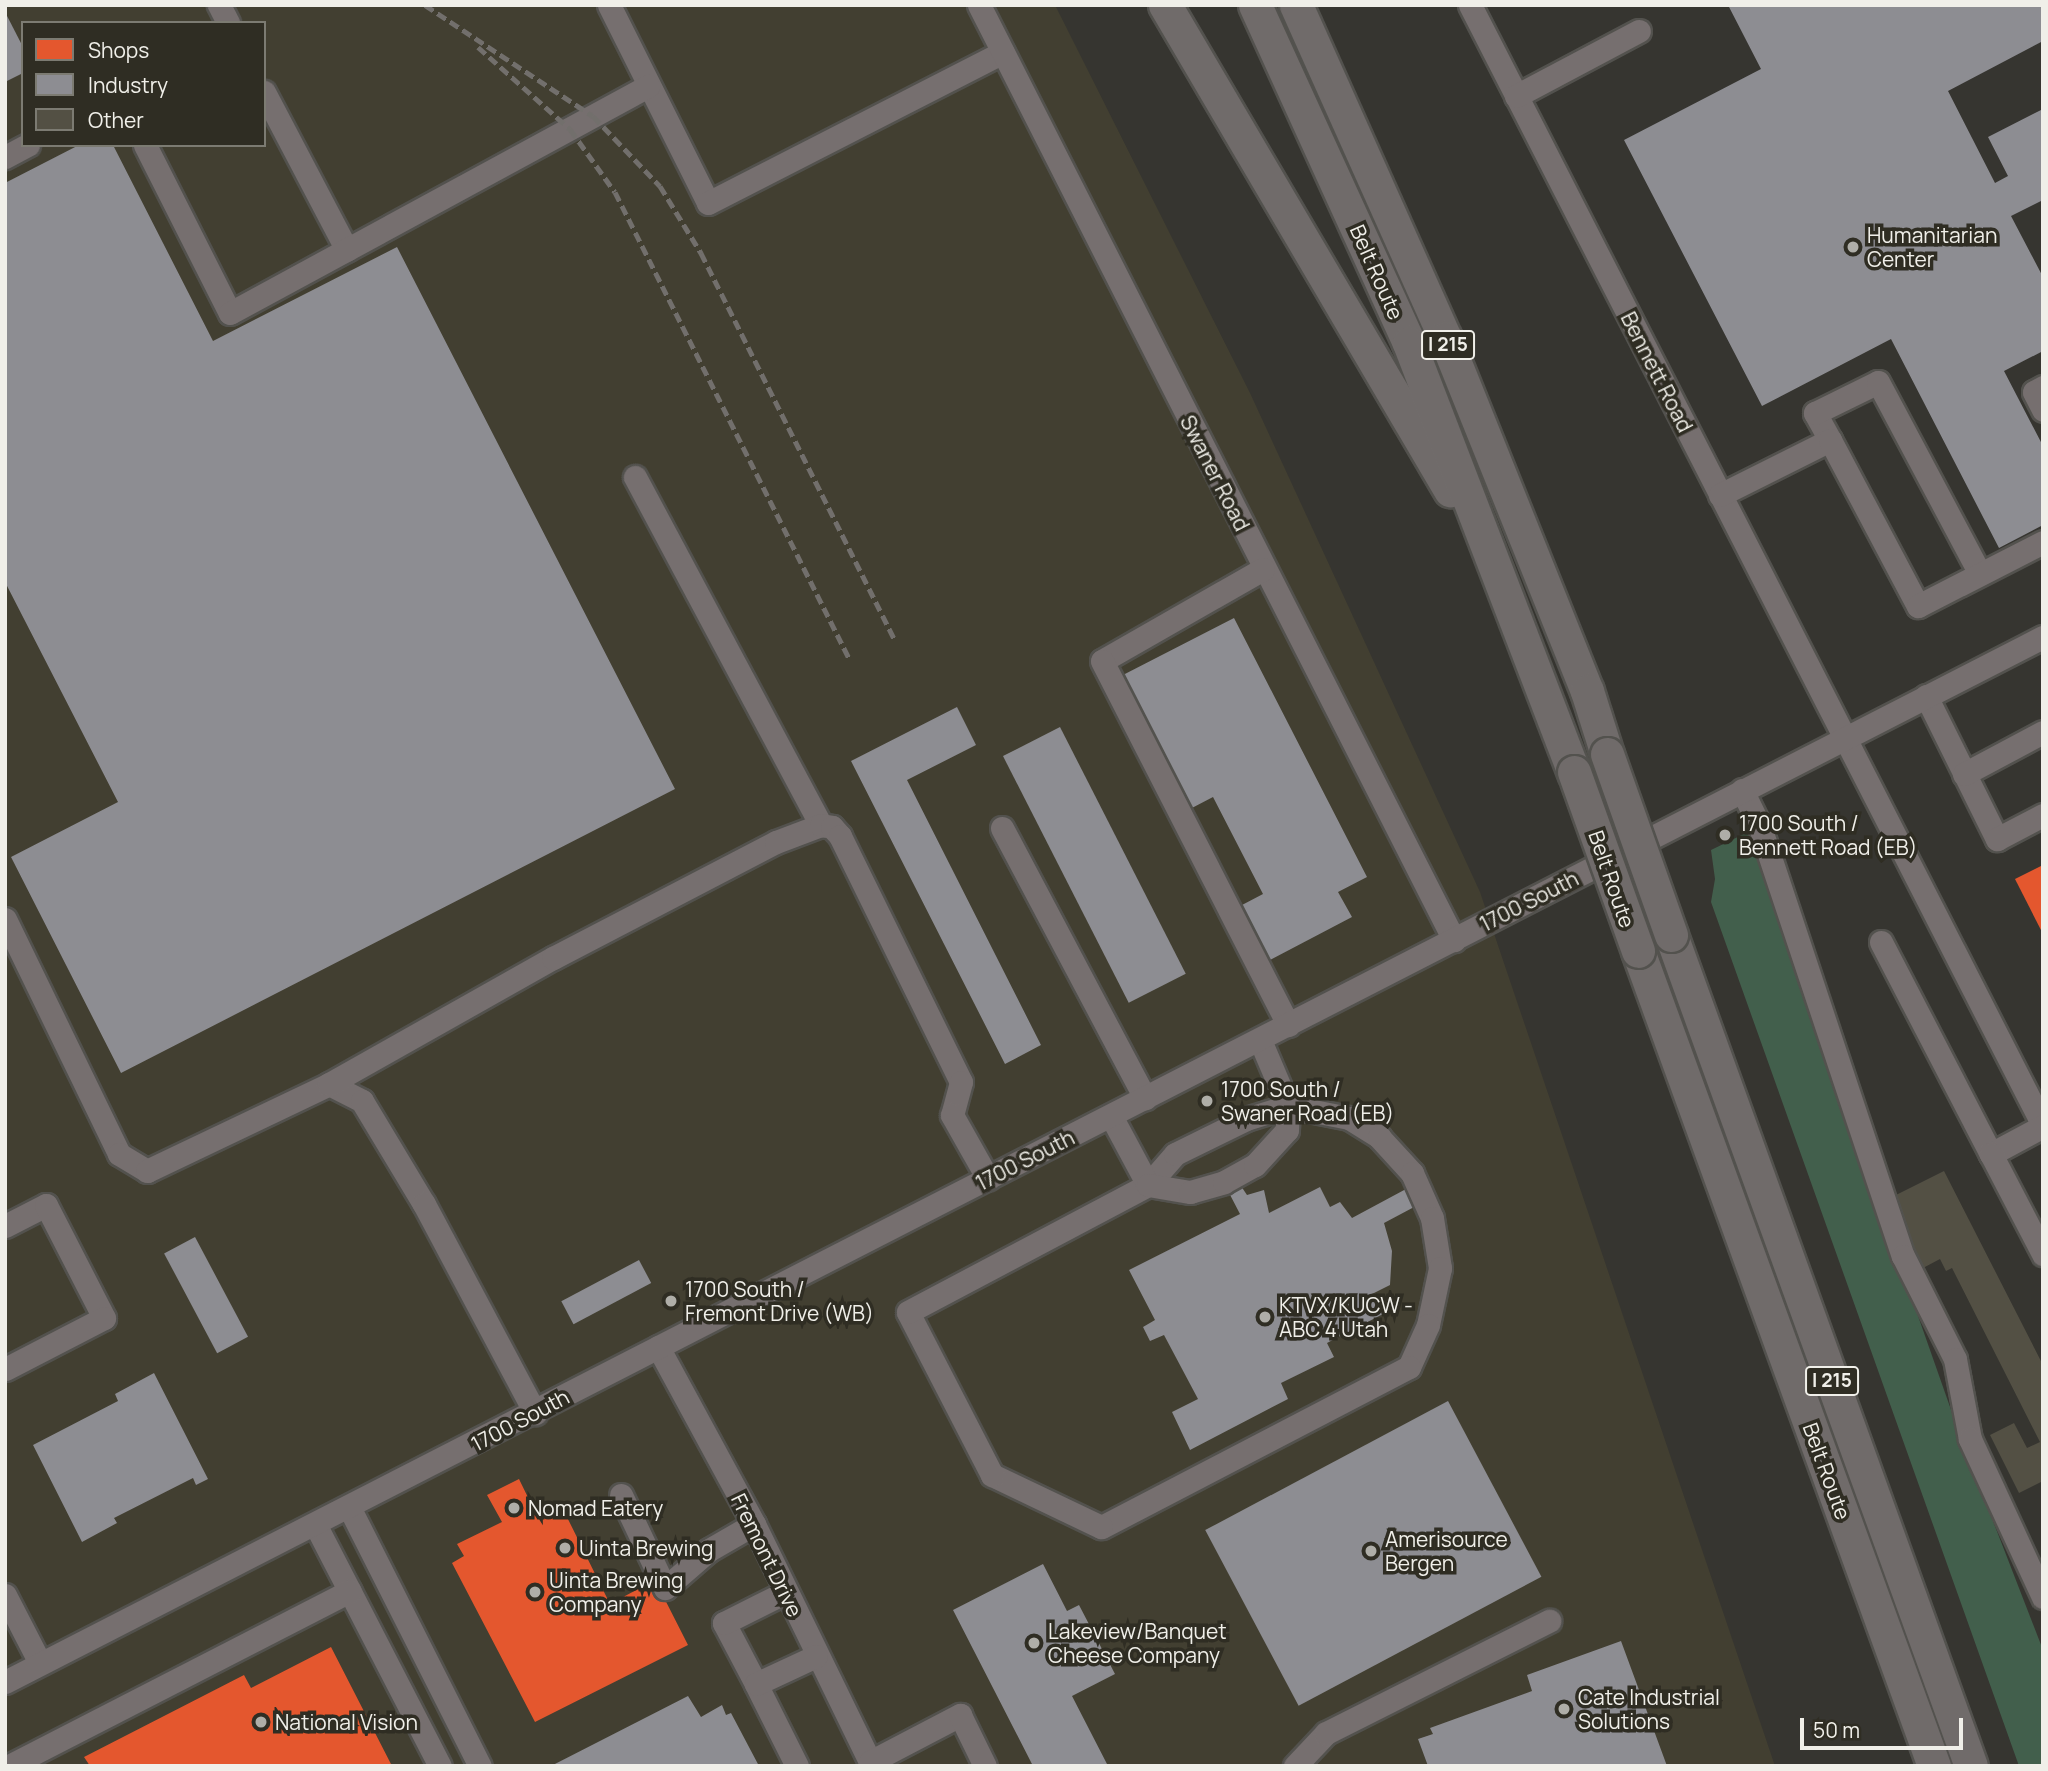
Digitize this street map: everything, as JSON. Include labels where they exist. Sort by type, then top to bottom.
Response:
[{"type":"highway","points":[[1165,5],[1504,583]]},
{"type":"highway","name":"Belt Route","points":[[1255,5],[1409,343],[1504,583],[1932,1763]]},
{"type":"highway","name":"Belt Route","points":[[1296,5],[1445,338],[1587,691],[1671,934],[1971,1766]]},
{"type":"highway","points":[[1904,1577],[1956,1668],[1994,1766]]},
{"type":"street","points":[[219,5],[227,21]]},
{"type":"street","points":[[609,5],[708,203],[1003,52]]},
{"type":"street","name":"Swaner Road","points":[[979,5],[1263,569],[1454,940]]},
{"type":"street","name":"Bennett Road","points":[[1470,5],[2043,1126]]},
{"type":"street","points":[[1516,96],[1639,31]]},
{"type":"street","points":[[146,147],[230,313],[648,86]]},
{"type":"street","points":[[266,96],[346,250]]},
{"type":"street","points":[[5,157],[24,147]]},
{"type":"street","points":[[1980,574],[1878,382],[1815,413],[1918,607],[2043,542]]},
{"type":"street","points":[[2043,387],[2034,392],[2043,410]]},
{"type":"street","points":[[1720,495],[1830,440]]},
{"type":"street","points":[[635,477],[821,825]]},
{"type":"street","points":[[1263,569],[1102,661],[1288,1025]]},
{"type":"street","name":"1700 South","points":[[5,1682],[535,1413],[658,1347],[2043,637]]},
{"type":"street","points":[[1926,696],[1997,839],[2043,815]]},
{"type":"street","points":[[1964,774],[2043,732]]},
{"type":"street","points":[[1742,790],[1760,828],[1903,1256],[1955,1359],[1970,1438],[2043,1597]]},
{"type":"street","points":[[5,919],[119,1154],[147,1171],[328,1084],[565,951],[776,842],[821,825],[832,827],[840,836],[961,1082],[952,1115],[988,1179]]},
{"type":"street","points":[[1002,828],[1145,1098]]},
{"type":"street","points":[[1881,942],[2043,1254]]},
{"type":"street","points":[[1148,1185],[1190,1192],[1224,1182],[1255,1166],[1287,1130],[1289,1106],[1260,1040]]},
{"type":"street","points":[[328,1084],[362,1101],[424,1204],[535,1413]]},
{"type":"street","points":[[1289,1106],[1349,1118],[1379,1137],[1412,1173],[1432,1218],[1440,1268],[1428,1325],[1409,1367],[1101,1527],[992,1475],[908,1312],[1148,1185],[1175,1154],[1246,1119],[1289,1106]]},
{"type":"street","points":[[1111,1116],[1148,1185]]},
{"type":"street","points":[[1991,1154],[2043,1126]]},
{"type":"street","points":[[5,1226],[46,1205],[104,1318],[5,1369]]},
{"type":"street","name":"Fremont Drive","points":[[658,1347],[754,1524],[784,1593],[871,1764]]},
{"type":"street","points":[[621,1495],[665,1588],[709,1550],[754,1524]]},
{"type":"street","points":[[349,1507],[480,1766]]},
{"type":"street","points":[[315,1524],[440,1766]]},
{"type":"street","points":[[9,1766],[349,1591]]},
{"type":"street","points":[[784,1593],[724,1623],[797,1766]]},
{"type":"street","points":[[5,1595],[40,1663]]},
{"type":"street","points":[[1300,1765],[1326,1733],[1549,1622]]},
{"type":"street","points":[[756,1684],[816,1656]]},
{"type":"street","points":[[871,1764],[960,1715],[985,1766]]},
{"type":"shaded area","points":[[5,5],[1055,5],[1250,393],[1480,892],[1775,1766],[5,1766]]},
{"type":"green space","points":[[1748,832],[1962,1441],[2043,1650],[2043,1766],[2019,1766],[1711,902],[1715,879],[1711,850]]},
{"type":"building: Shops","points":[[2043,865],[2043,934],[2015,879]]},
{"type":"building: Shops","name":"Uinta Brewing Company","points":[[519,1479],[538,1518],[562,1507],[610,1604],[655,1580],[688,1645],[535,1722],[452,1563],[464,1556],[457,1544],[502,1522],[487,1495]]},
{"type":"building: Shops","name":"National Vision","points":[[331,1647],[392,1766],[90,1766],[84,1757],[244,1675],[251,1688]]},
{"type":"building: Industry","name":"Humanitarian Center","points":[[1728,5],[2043,5],[2043,41],[1948,91],[1995,183],[2008,176],[1988,137],[2043,109],[2043,200],[2011,216],[2043,277],[2043,351],[2004,371],[2043,446],[2043,525],[1999,548],[1891,339],[1762,406],[1624,140],[1761,69]]},
{"type":"building: Industry","points":[[5,12],[21,43],[21,74],[5,82]]},
{"type":"building: Industry","points":[[75,147],[114,147],[213,341],[397,247],[675,789],[121,1073],[11,857],[118,802],[5,582],[5,183]]},
{"type":"building: Industry","points":[[1234,618],[1367,877],[1338,892],[1352,917],[1270,960],[1242,905],[1263,894],[1213,797],[1190,809],[1121,676]]},
{"type":"building: Industry","points":[[957,707],[976,745],[907,780],[1041,1045],[1005,1064],[851,761]]},
{"type":"building: Industry","points":[[1060,727],[1186,974],[1129,1003],[1003,756]]},
{"type":"building: Industry","name":"KTVX/KUCW - ABC 4 Utah","points":[[1239,1183],[1247,1195],[1264,1190],[1269,1213],[1320,1187],[1330,1207],[1340,1202],[1352,1218],[1406,1189],[1416,1206],[1384,1223],[1392,1251],[1390,1285],[1372,1294],[1383,1314],[1327,1343],[1334,1357],[1281,1383],[1288,1399],[1190,1450],[1172,1412],[1198,1399],[1164,1335],[1150,1341],[1143,1327],[1155,1320],[1129,1270],[1240,1214],[1227,1189]]},
{"type":"building: Industry","points":[[195,1237],[248,1337],[217,1353],[164,1253]]},
{"type":"building: Industry","points":[[639,1260],[651,1283],[574,1324],[561,1301]]},
{"type":"building: Industry","points":[[154,1373],[208,1479],[196,1485],[193,1478],[114,1518],[117,1523],[82,1542],[33,1445],[118,1401],[115,1394]]},
{"type":"building: Industry","name":"Amerisource Bergen","points":[[1448,1401],[1541,1577],[1299,1706],[1205,1530]]},
{"type":"building: Industry","name":"Lakeview/Banquet Cheese Company","points":[[1043,1564],[1067,1611],[1079,1605],[1115,1674],[1072,1696],[1107,1764],[1103,1766],[1033,1766],[953,1610]]},
{"type":"building: Industry","name":"Cate Industrial Solutions","points":[[1621,1641],[1667,1766],[1428,1766],[1418,1739],[1433,1734],[1430,1728],[1532,1691],[1527,1675]]},
{"type":"building: Industry","points":[[688,1696],[701,1717],[722,1705],[726,1715],[731,1713],[759,1766],[551,1766]]},
{"type":"building: Other","points":[[1944,1171],[2043,1365],[2043,1481],[2019,1493],[1990,1435],[2014,1423],[2027,1448],[2040,1442],[1952,1268],[1946,1271],[1940,1259],[1923,1268],[1888,1199]]},
{"type":"railway","points":[[425,5],[593,116],[660,186],[701,253],[894,638]]},
{"type":"railway","points":[[478,47],[570,129],[615,192],[850,660]]},
{"type":"place","name":"Humanitarian Center","points":[[1853,247]]},
{"type":"place","name":"1700 South / Bennett Road (EB)","points":[[1725,835]]},
{"type":"place","name":"1700 South / Swaner Road (EB)","points":[[1207,1101]]},
{"type":"place","name":"1700 South / Fremont Drive (WB)","points":[[671,1301]]},
{"type":"place","name":"KTVX/KUCW - ABC 4 Utah","points":[[1265,1317]]},
{"type":"place","name":"Nomad Eatery","points":[[514,1508]]},
{"type":"place","name":"Uinta Brewing","points":[[565,1548]]},
{"type":"place","name":"Amerisource Bergen","points":[[1371,1551]]},
{"type":"place","name":"Uinta Brewing Company","points":[[535,1592]]},
{"type":"place","name":"Lakeview/Banquet Cheese Company","points":[[1034,1643]]},
{"type":"place","name":"Cate Industrial Solutions","points":[[1564,1709]]},
{"type":"place","name":"National Vision","points":[[261,1722]]}]
